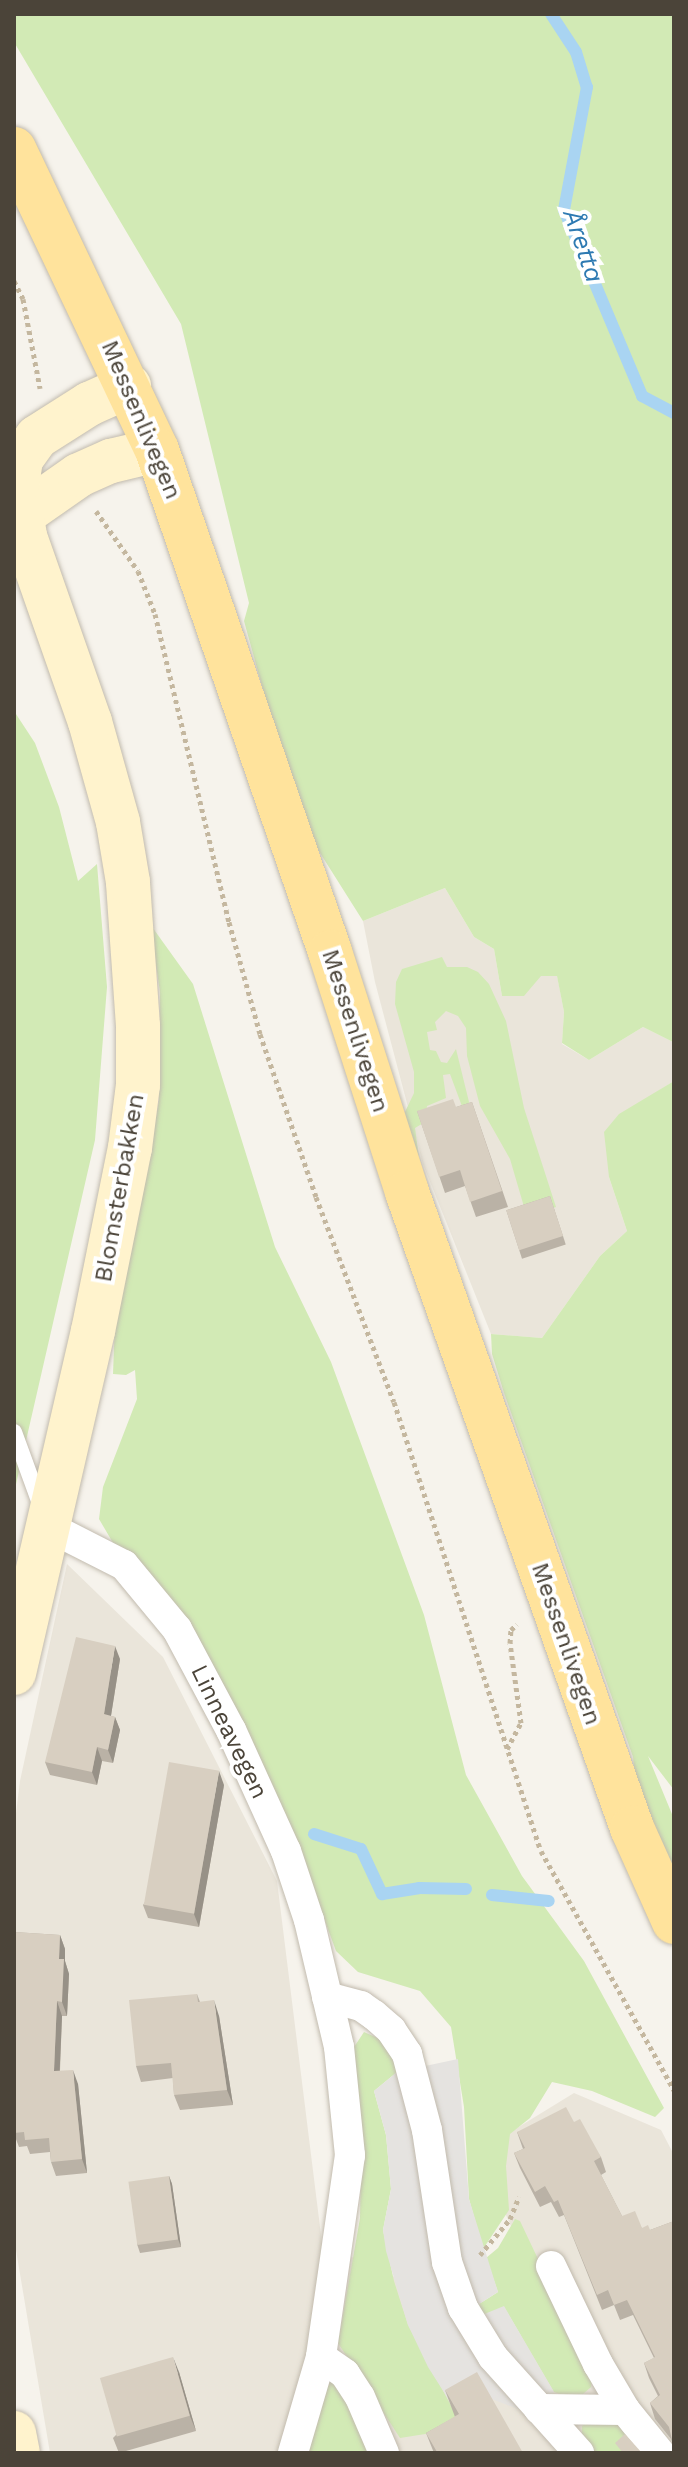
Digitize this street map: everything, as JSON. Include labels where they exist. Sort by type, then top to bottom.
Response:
[{"type":"main road","name":"Messenlivegen","points":[[14,149],[157,450],[205,581],[407,1192],[632,1828],[674,1922]]},
{"type":"street","name":"Blomsterbakken","points":[[14,1673],[49,1527],[130,1148],[138,1085],[138,1026],[128,882],[118,822],[90,722],[19,517],[17,485],[21,459],[37,437],[89,404],[129,386]]},
{"type":"street","points":[[19,517],[79,475],[111,461],[157,450]]},
{"type":"street","name":"Linneavegen","points":[[49,1527],[124,1565],[177,1629],[231,1730],[286,1851],[309,1920],[339,2047],[350,2155],[321,2357],[293,2453]]},
{"type":"street","points":[[327,1997],[361,2006],[374,2015],[391,2030],[407,2054],[427,2130],[447,2262],[476,2332],[579,2453]]},
{"type":"street","points":[[551,2266],[625,2410],[660,2453]]},
{"type":"street","points":[[321,2357],[345,2374],[360,2397],[384,2453]]},
{"type":"street","points":[[539,2409],[625,2410]]},
{"type":"street","points":[[14,2433],[18,2453]]},
{"type":"lane","points":[[14,1432],[49,1527]]},
{"type":"path","points":[[14,281],[23,299],[41,393]]},
{"type":"path","points":[[89,500],[138,571],[155,614],[225,908],[260,1034],[316,1197],[394,1402],[541,1851],[674,2090]]},
{"type":"path","points":[[507,1749],[521,1723],[511,1630],[526,1615],[553,1606]]},
{"type":"path","points":[[447,2262],[474,2259],[487,2249],[510,2219],[519,2197]]},
{"type":"shaded area","points":[[445,888],[474,937],[494,949],[502,996],[541,975],[557,975],[564,1012],[562,1044],[589,1060],[643,1027],[673,1042],[674,1081],[655,1093],[609,1177],[627,1231],[600,1256],[542,1338],[491,1334],[423,1164],[375,982],[363,921]]},
{"type":"shaded area","points":[[67,1564],[163,1657],[277,1881],[322,2243],[570,2359],[478,2152],[574,2093],[661,2130],[674,2155],[674,2453],[50,2453],[14,2238],[14,1829],[20,1781]]},
{"type":"shaded area","points":[[458,2059],[469,2199],[498,2292],[479,2304],[482,2315],[504,2306],[554,2392],[526,2412],[489,2398],[459,2416],[428,2367],[408,2325],[386,2251],[383,2230],[391,2189],[386,2135],[374,2091],[397,2072]]},
{"type":"green space","points":[[14,14],[674,14],[674,1047],[673,1042],[643,1027],[589,1060],[562,1043],[564,1012],[557,976],[541,976],[524,996],[502,996],[494,949],[474,937],[445,888],[363,921],[315,845],[270,715],[244,621],[249,603],[181,324],[14,42]]},
{"type":"green space","points":[[14,711],[35,743],[59,807],[78,881],[97,864],[107,987],[95,1140],[14,1493]]},
{"type":"green space","points":[[150,924],[193,984],[275,1247],[331,1362],[424,1615],[466,1775],[522,1876],[584,1961],[664,2108],[655,2117],[592,2091],[552,2082],[530,2118],[510,2134],[506,2166],[509,2210],[483,2249],[469,2199],[464,2107],[451,2027],[420,1991],[358,1972],[336,1951],[308,1875],[99,1519],[103,1487],[137,1399],[135,1370],[126,1375],[113,1374],[116,1293],[146,1174],[159,1100],[160,992]]},
{"type":"green space","points":[[442,957],[447,967],[467,967],[478,972],[489,984],[506,1021],[524,1108],[556,1207],[527,1217],[510,1159],[480,1106],[467,1056],[466,1028],[458,1016],[446,1011],[435,1022],[437,1030],[427,1032],[430,1050],[436,1051],[441,1062],[447,1063],[456,1049],[470,1106],[463,1109],[450,1074],[443,1075],[446,1098],[427,1106],[425,1122],[415,1128],[419,1157],[403,1116],[414,1093],[414,1072],[395,1004],[396,982],[402,969]]},
{"type":"green space","points":[[674,1081],[674,1790],[648,1756],[674,1819],[674,1876],[635,1776],[633,1757],[504,1393],[492,1354],[491,1334],[542,1338],[600,1256],[627,1231],[609,1177],[604,1132],[619,1114]]},
{"type":"green space","points":[[364,2032],[380,2039],[391,2053],[397,2072],[374,2091],[386,2135],[391,2189],[383,2230],[394,2281],[408,2325],[463,2428],[400,2438],[338,2343],[360,2218],[361,2156],[354,2047]]},
{"type":"green space","points":[[515,2219],[520,2221],[593,2375],[591,2387],[583,2394],[566,2396],[554,2392],[504,2307],[482,2316],[479,2304],[498,2292],[486,2258],[498,2248]]},
{"type":"green space","points":[[329,2378],[355,2409],[372,2453],[305,2453]]},
{"type":"green space","points":[[593,2418],[621,2424],[646,2453],[594,2453],[582,2438],[582,2426]]},
{"type":"building","points":[[453,1099],[456,1107],[472,1102],[502,1191],[470,1202],[460,1170],[439,1177],[417,1111]]},
{"type":"building","points":[[550,1196],[563,1236],[519,1250],[506,1210]]},
{"type":"building","points":[[76,1637],[115,1646],[104,1714],[115,1717],[108,1750],[97,1747],[92,1772],[45,1762]]},
{"type":"building","points":[[169,1762],[219,1771],[194,1914],[144,1905]]},
{"type":"building","points":[[14,1932],[60,1935],[59,1959],[64,1959],[62,2002],[57,2001],[54,2071],[73,2070],[82,2159],[51,2162],[49,2138],[25,2140],[24,2132],[14,2133]]},
{"type":"building","points":[[197,1994],[198,2002],[214,2000],[227,2090],[174,2095],[171,2063],[136,2066],[129,2000]]},
{"type":"building","points":[[566,2107],[574,2122],[580,2119],[601,2157],[594,2161],[622,2216],[635,2211],[642,2228],[648,2225],[650,2230],[674,2221],[672,2440],[669,2427],[650,2403],[660,2395],[644,2363],[655,2357],[627,2300],[614,2305],[608,2290],[597,2295],[558,2200],[554,2202],[545,2186],[535,2192],[514,2153],[525,2148],[517,2132]]},
{"type":"building","points":[[169,2176],[178,2239],[137,2245],[128,2182]]},
{"type":"building","points":[[173,2357],[190,2416],[117,2437],[100,2378]]},
{"type":"building","points":[[477,2372],[523,2453],[435,2453],[426,2433],[459,2414],[445,2390]]},
{"type":"building","points":[[625,2434],[642,2453],[623,2453],[615,2443]]},
{"type":"waterway","name":"Åretta","points":[[551,14],[576,52],[587,87],[564,210],[642,396],[674,413]]},
{"type":"waterway","points":[[314,1834],[361,1849],[382,1894],[419,1888],[466,1889]]},
{"type":"waterway","points":[[492,1895],[549,1901]]}]
